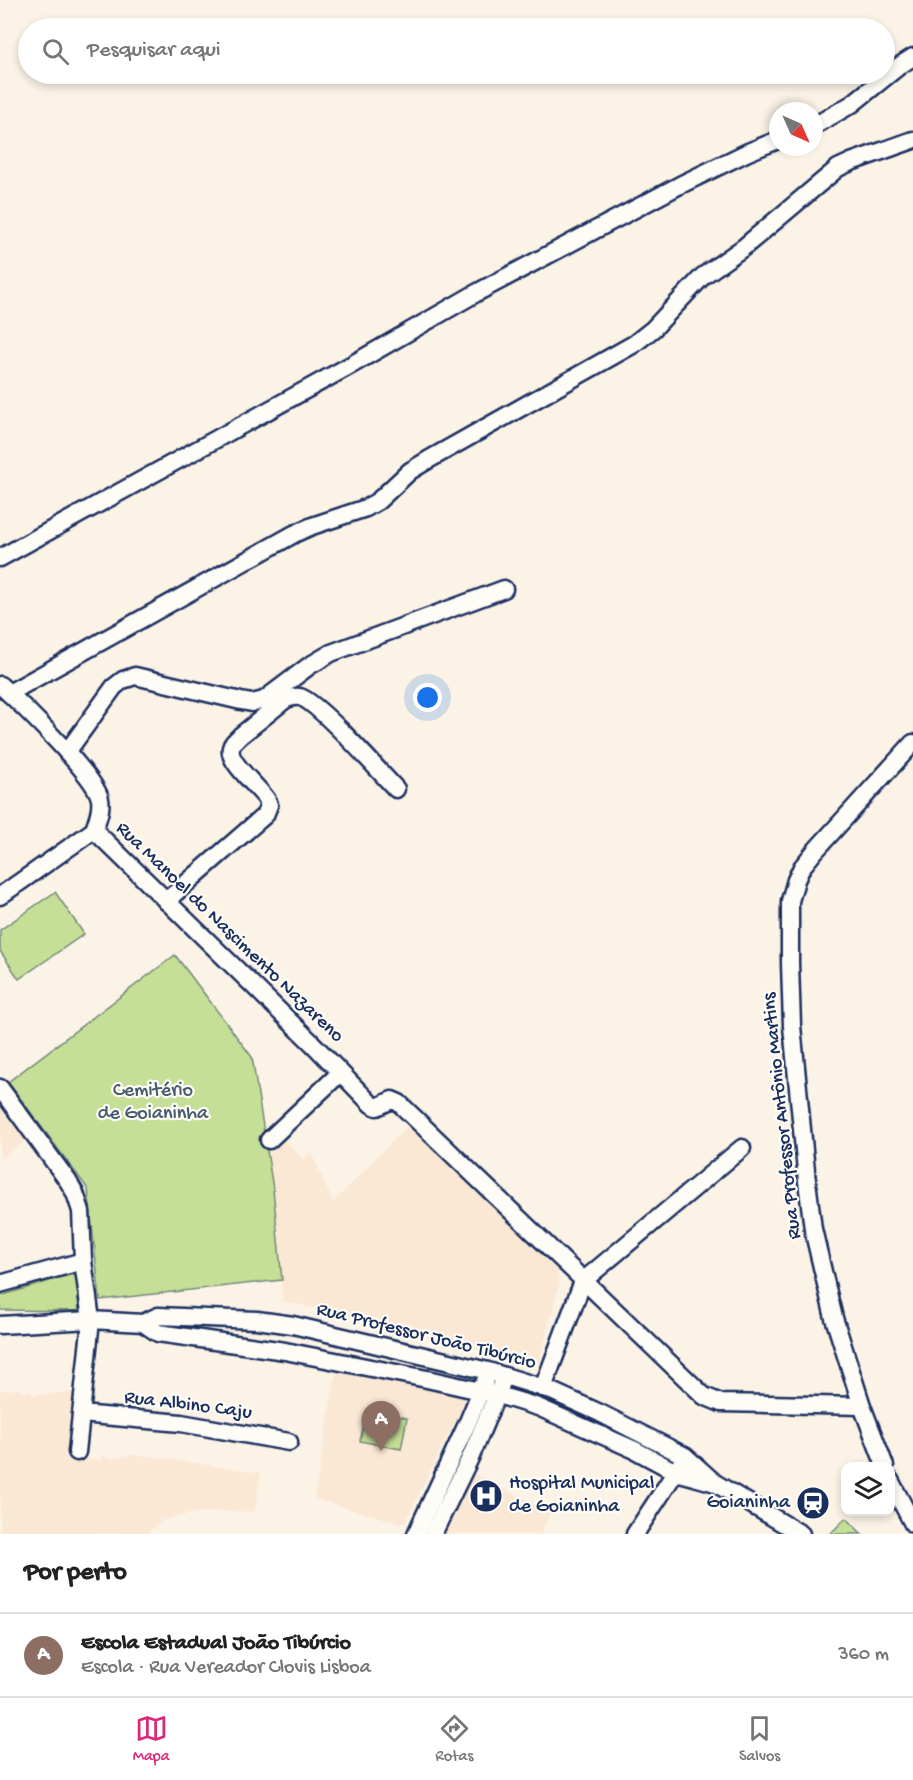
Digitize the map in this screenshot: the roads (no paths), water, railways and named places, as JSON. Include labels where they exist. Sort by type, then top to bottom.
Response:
[{"type":"street","points":[[895,69],[913,57]]},
{"type":"street","points":[[823,121],[852,104],[877,84]]},
{"type":"street","points":[[94,830],[100,808],[100,796],[87,775],[5,689],[294,534],[366,508],[378,501],[419,465],[634,344],[704,276],[744,247],[838,168],[913,140]]},
{"type":"street","points":[[0,558],[566,245],[712,169],[769,144]]},
{"type":"street","points":[[67,752],[114,687],[123,680],[135,676],[252,703],[264,700],[309,666],[332,653],[504,589]]},
{"type":"street","points":[[166,901],[265,815],[269,805],[267,800],[237,766],[231,748],[240,736],[286,699],[300,698],[315,707],[396,789]]},
{"type":"street","name":"Rua Professor Antônio Martins","points":[[883,1462],[862,1406],[834,1318],[813,1229],[792,1026],[790,901],[802,867],[913,743]]},
{"type":"street","name":"Rua Manoel do Nascimento Nazareno","points":[[0,896],[94,830],[364,1098],[376,1107],[392,1100],[396,1101],[583,1281]]},
{"type":"street","points":[[269,1140],[340,1073]]},
{"type":"street","points":[[0,1088],[75,1193],[79,1202],[82,1221],[82,1261],[91,1320],[77,1452]]},
{"type":"street","points":[[543,1388],[583,1281],[742,1148]]},
{"type":"street","points":[[0,1284],[82,1261]]},
{"type":"street","points":[[583,1281],[696,1390],[712,1401],[720,1404],[862,1406]]},
{"type":"street","name":"Rua Professor João Tibúrcio","points":[[0,1325],[91,1320],[142,1323],[158,1316],[217,1318],[273,1322],[348,1337],[496,1373],[543,1388],[600,1413],[685,1456],[716,1483]]},
{"type":"street","name":"Rua Professor João Tibúrcio","points":[[142,1323],[158,1333],[285,1351],[498,1395],[538,1407],[635,1450],[676,1472],[716,1483]]},
{"type":"street","points":[[433,1534],[437,1508],[481,1391],[496,1373]]},
{"type":"street","points":[[416,1534],[437,1508],[471,1456],[498,1395],[496,1373]]},
{"type":"street","name":"Rua Albino Caju","points":[[81,1414],[181,1423],[288,1442]]},
{"type":"street","points":[[635,1534],[685,1456]]},
{"type":"street","points":[[716,1483],[801,1534]]},
{"type":"street","points":[[895,1489],[913,1524]]},
{"type":"place","name":"Escola Estadual João Tibúrcio","points":[[381,1451]]},
{"type":"place","name":"Hospital Municipal de Goianinha","points":[[486,1496]]},
{"type":"place","name":"Goianinha","points":[[813,1503]]},
{"type":"park label","name":"Cemitério de Goianinha","points":[[153,1102]]}]
